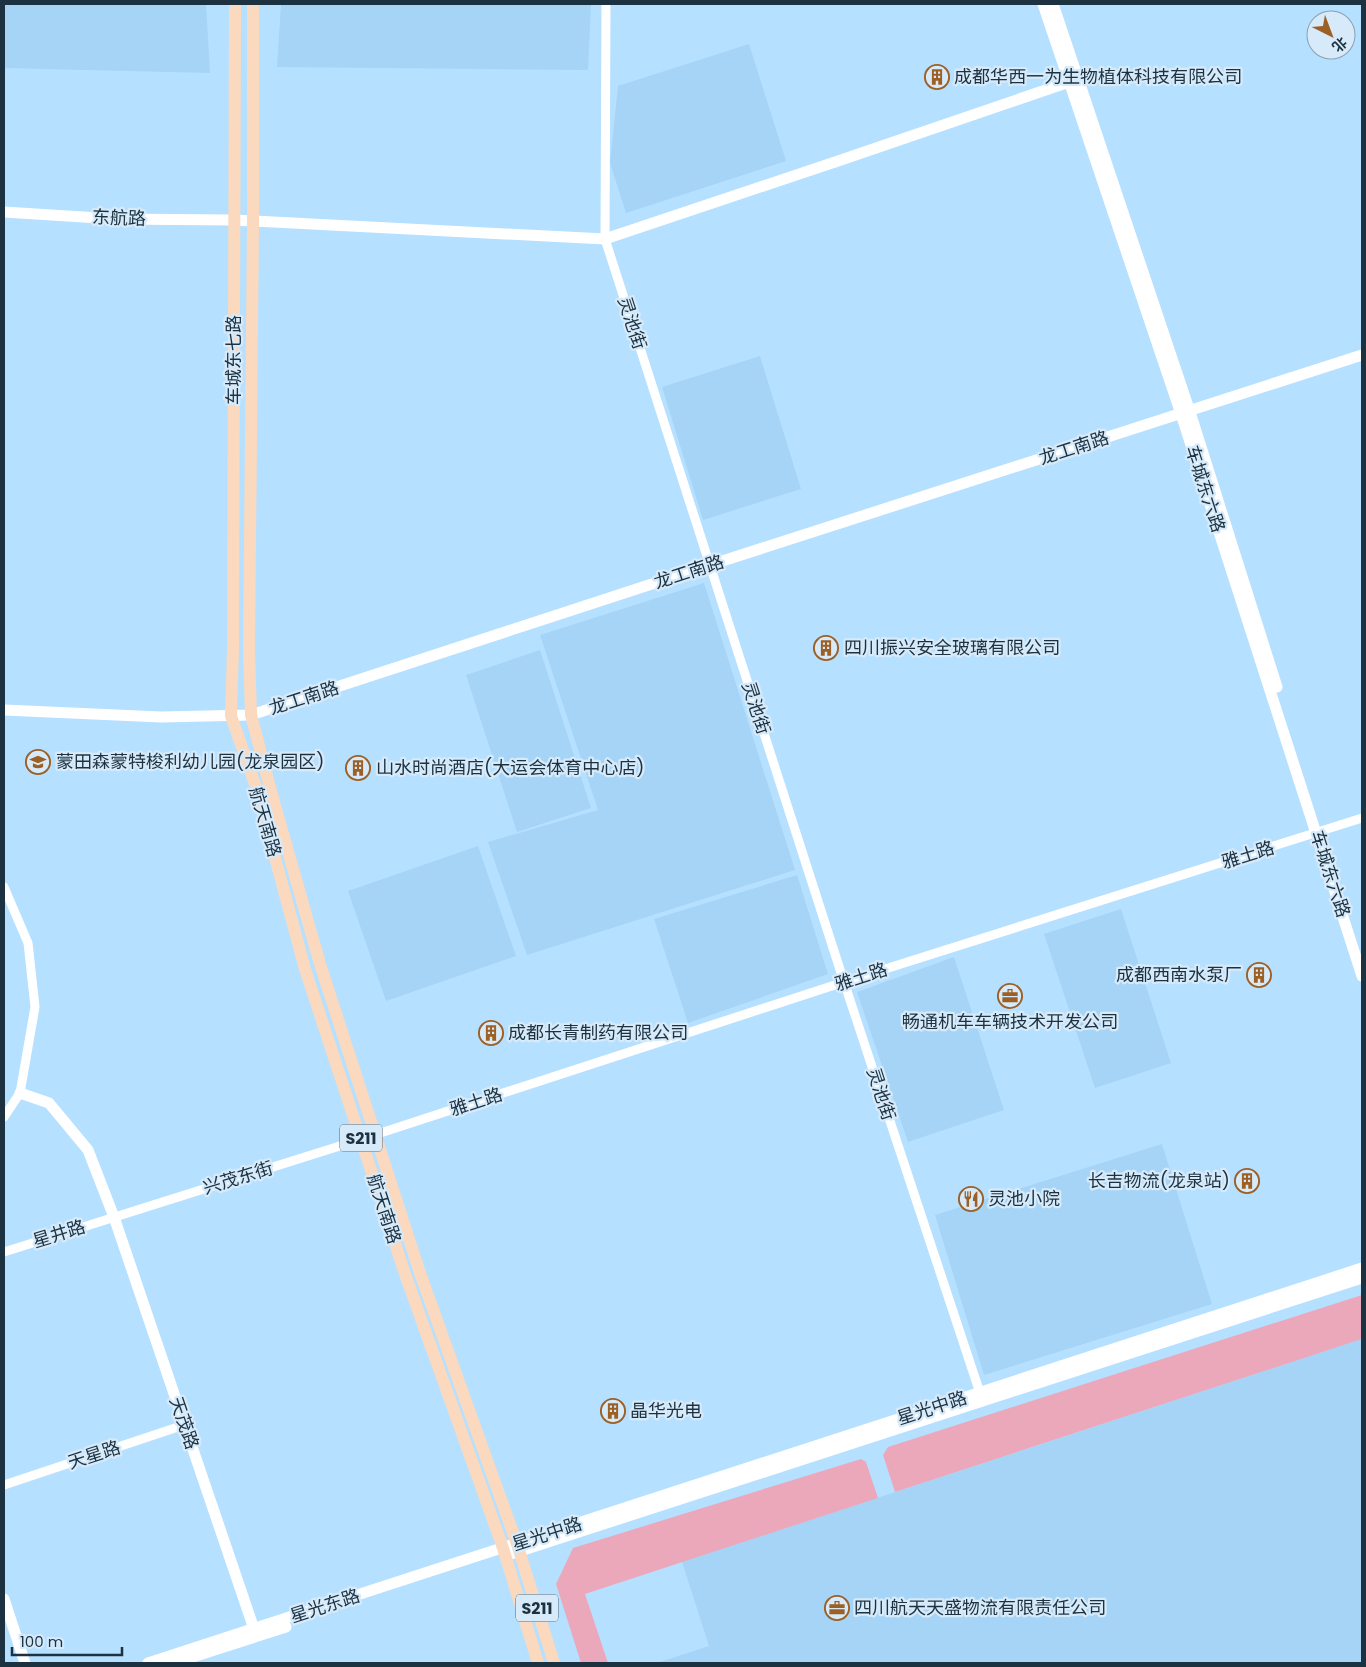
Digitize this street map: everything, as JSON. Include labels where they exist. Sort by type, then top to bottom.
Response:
[{"type":"main road","name":"车城东七路","points":[[230,716],[233,639],[235,4]]},
{"type":"main road","name":"车城东七路","points":[[251,715],[249,649],[253,4]]},
{"type":"main road","name":"航天南路","points":[[251,715],[320,964],[420,1272],[518,1548]]},
{"type":"main road","name":"航天南路","points":[[230,716],[256,787],[305,969],[405,1274],[503,1552]]},
{"type":"main road","name":"S211","points":[[518,1548],[554,1663]]},
{"type":"main road","name":"S211","points":[[503,1552],[538,1663]]},
{"type":"street","name":"灵池街","points":[[606,4],[605,239],[844,982],[981,1397]]},
{"type":"street","name":"车城东六路","points":[[1043,4],[1185,413]]},
{"type":"street","name":"车城东六路","points":[[1053,4],[1320,832],[1362,976]]},
{"type":"street","points":[[605,239],[1069,82]]},
{"type":"street","name":"东航路","points":[[4,212],[115,219],[234,220],[605,239]]},
{"type":"street","name":"龙工南路","points":[[4,710],[161,717],[251,715],[1362,355]]},
{"type":"street","name":"雅土路","points":[[362,1139],[844,982],[1362,818]]},
{"type":"street","name":"车城东六路","points":[[1320,832],[1362,950]]},
{"type":"street","points":[[4,887],[28,943],[35,1006],[20,1093],[4,1117]]},
{"type":"street","name":"天茂路","points":[[20,1093],[49,1103],[88,1150],[114,1217],[254,1629]]},
{"type":"street","name":"兴茂东街","points":[[114,1217],[362,1139]]},
{"type":"street","name":"星井路","points":[[4,1252],[114,1217]]},
{"type":"street","name":"星光中路","points":[[503,1552],[981,1397],[1362,1268]]},
{"type":"street","name":"星光中路","points":[[981,1397],[1362,1278]]},
{"type":"street","name":"天星路","points":[[4,1485],[184,1425]]},
{"type":"street","name":"星光东路","points":[[148,1663],[503,1552]]},
{"type":"street","name":"星光东路","points":[[174,1663],[503,1552]]},
{"type":"street","points":[[4,1599],[25,1663]]},
{"type":"shaded area","points":[[4,4],[206,4],[210,73],[4,68]]},
{"type":"shaded area","points":[[281,4],[591,4],[588,70],[277,67]]},
{"type":"shaded area","points":[[749,44],[786,161],[626,213],[610,163],[618,86]]},
{"type":"shaded area","points":[[760,356],[801,489],[703,520],[662,387]]},
{"type":"shaded area","points":[[704,583],[795,870],[527,955],[488,842],[598,810],[540,635]]},
{"type":"shaded area","points":[[540,650],[591,808],[517,832],[466,675]]},
{"type":"shaded area","points":[[478,846],[516,956],[386,1001],[348,891]]},
{"type":"shaded area","points":[[797,875],[828,974],[688,1023],[654,919]]},
{"type":"shaded area","points":[[1121,909],[1171,1063],[1095,1088],[1044,934]]},
{"type":"shaded area","points":[[954,957],[1004,1110],[908,1142],[857,992]]},
{"type":"shaded area","points":[[1162,1144],[1212,1304],[984,1375],[935,1215]]},
{"type":"shaded area","points":[[1362,1295],[1362,1339],[895,1492],[883,1455],[888,1447]]},
{"type":"shaded area","points":[[1362,1339],[1362,1663],[657,1663],[709,1646],[682,1562]]},
{"type":"shaded area","points":[[861,1459],[866,1462],[878,1498],[585,1594],[608,1663],[581,1663],[556,1584],[573,1548]]},
{"type":"place","name":"成都华西一为生物植体科技有限公司","points":[[937,77]]},
{"type":"place","name":"四川振兴安全玻璃有限公司","points":[[826,648]]},
{"type":"place","name":"蒙田森蒙特梭利幼儿园(龙泉园区)","points":[[38,762]]},
{"type":"place","name":"山水时尚酒店(大运会体育中心店)","points":[[358,768]]},
{"type":"place","name":"成都西南水泵厂","points":[[1259,975]]},
{"type":"place","name":"畅通机车车辆技术开发公司","points":[[1010,996]]},
{"type":"place","name":"成都长青制药有限公司","points":[[491,1033]]},
{"type":"place","name":"长吉物流(龙泉站)","points":[[1247,1181]]},
{"type":"place","name":"灵池小院","points":[[971,1199]]},
{"type":"place","name":"晶华光电","points":[[613,1411]]},
{"type":"place","name":"四川航天天盛物流有限责任公司","points":[[837,1608]]}]
